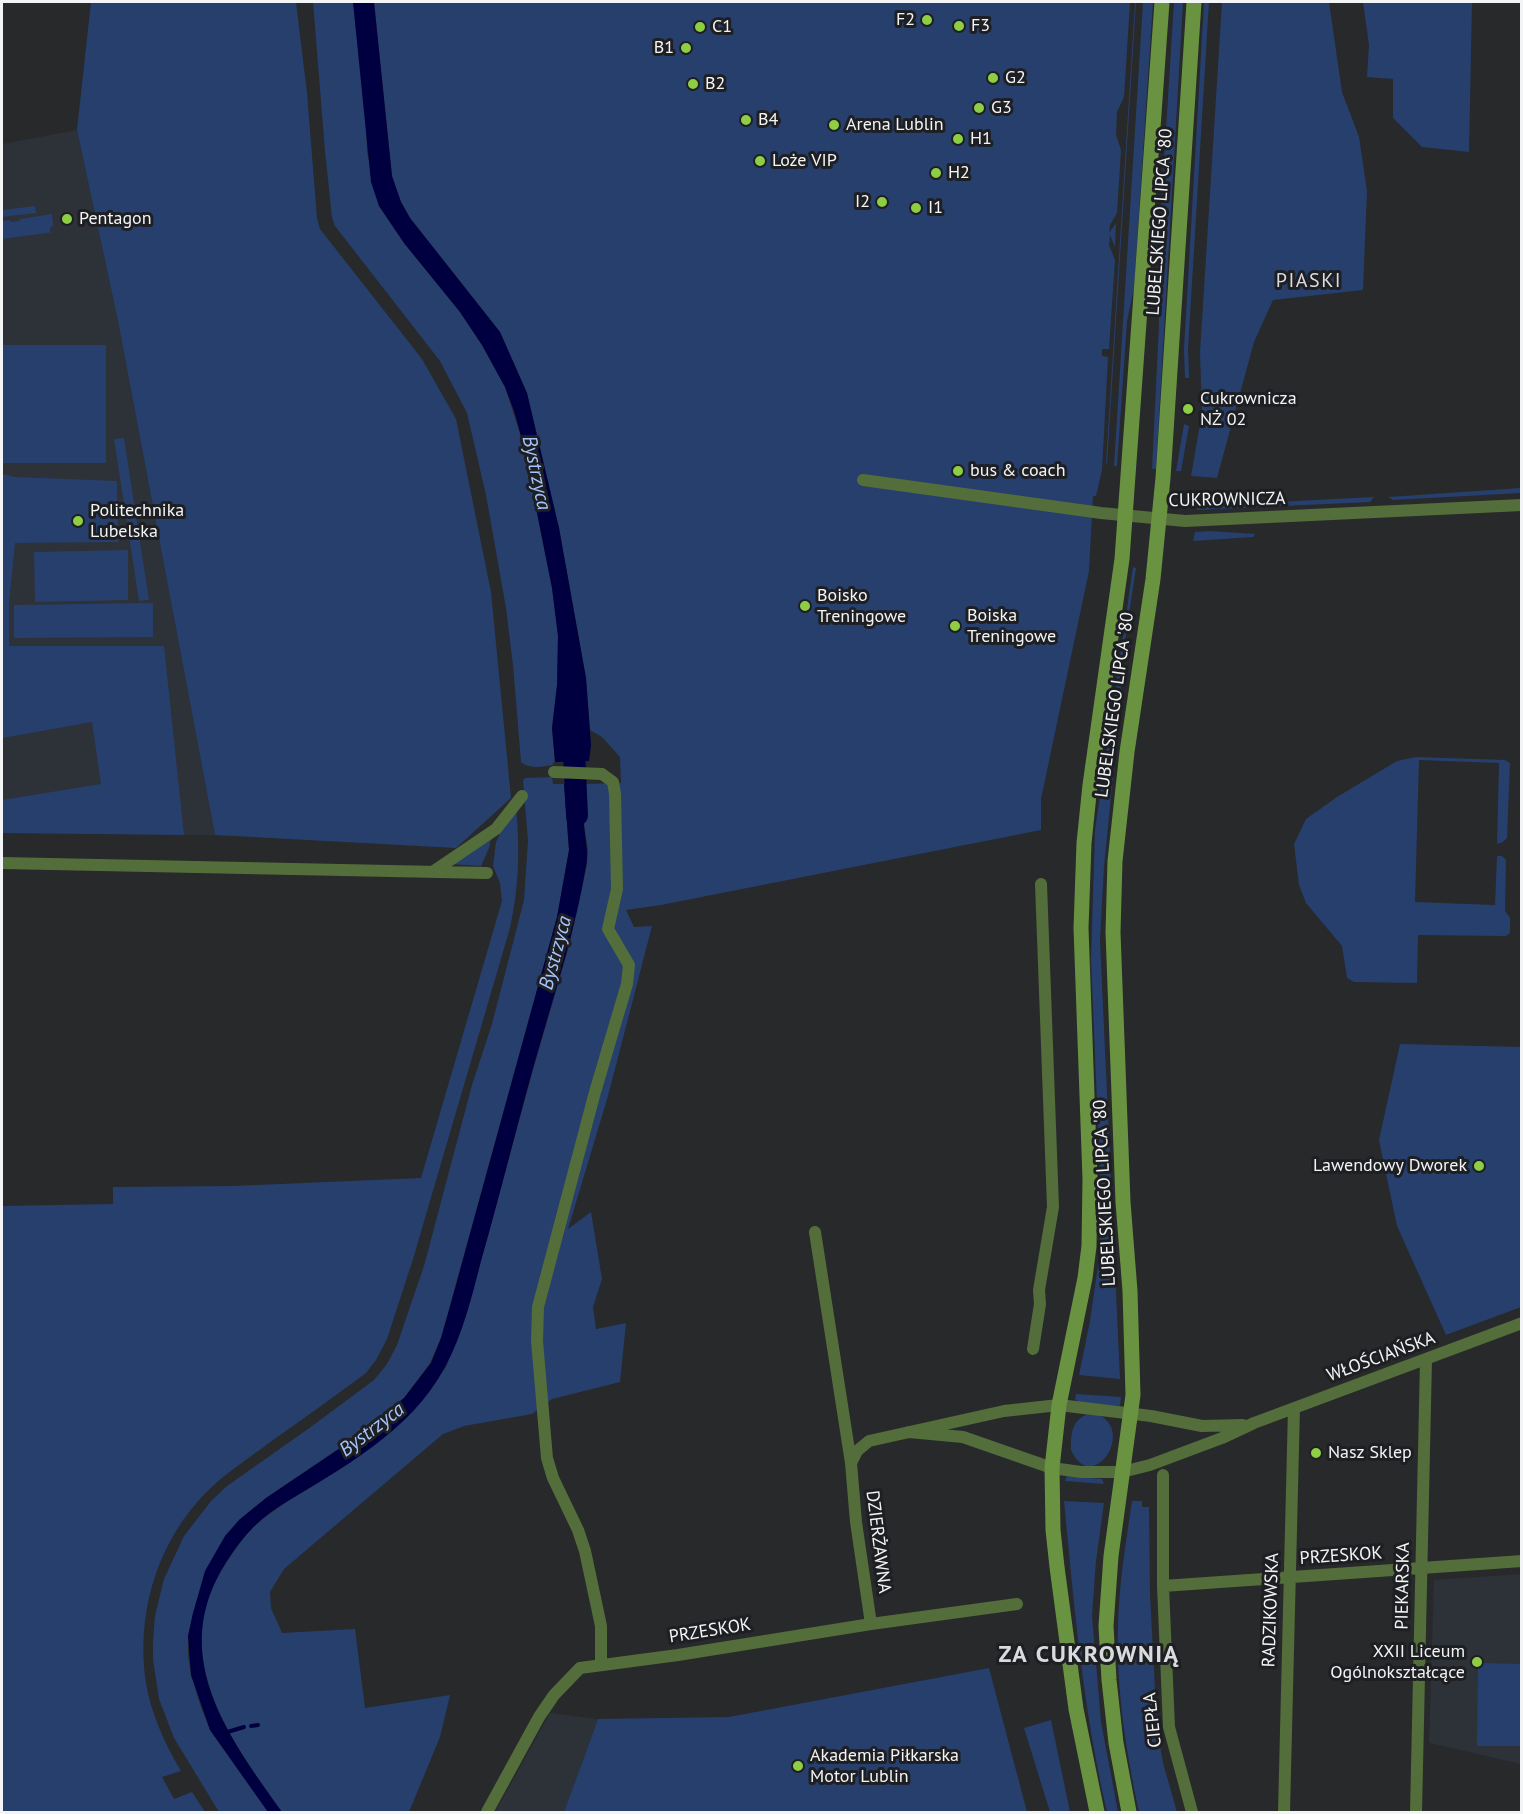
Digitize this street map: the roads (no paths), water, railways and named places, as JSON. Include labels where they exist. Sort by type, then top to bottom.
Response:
[{"type":"main road","name":"LUBELSKIEGO LIPCA '80","points":[[1052,1468],[1059,1405],[1085,1278],[1089,1246],[1090,1179],[1081,928],[1084,843],[1122,560],[1162,2]]},
{"type":"main road","name":"LUBELSKIEGO LIPCA '80","points":[[1122,1472],[1133,1388],[1130,1291],[1123,1202],[1113,932],[1115,861],[1126,752],[1154,579],[1164,467],[1194,2]]},
{"type":"main road","points":[[1052,1468],[1057,1567],[1076,1709],[1097,1812]]},
{"type":"main road","points":[[1122,1472],[1108,1582],[1106,1626],[1116,1743],[1129,1812]]},
{"type":"street","name":"CUKROWNICZA","points":[[863,480],[1126,516],[1191,521],[1521,505]]},
{"type":"street","points":[[554,772],[602,774],[613,782],[616,890],[608,929],[629,965],[627,984],[549,1260],[538,1307],[537,1341],[547,1458],[553,1478],[578,1530],[585,1551],[601,1626],[601,1664]]},
{"type":"street","points":[[434,871],[496,830],[522,796]]},
{"type":"street","points":[[2,863],[487,873]]},
{"type":"street","points":[[1033,1349],[1053,1207],[1041,884]]},
{"type":"street","name":"DZIERŻAWNA","points":[[814,1232],[851,1463],[856,1522],[871,1624]]},
{"type":"street","name":"WŁOŚCIAŃSKA","points":[[1052,1468],[1081,1472],[1122,1472],[1150,1466],[1254,1423],[1521,1323]]},
{"type":"street","name":"PIEKARSKA","points":[[1416,1812],[1426,1360]]},
{"type":"street","name":"WŁOŚCIAŃSKA","points":[[1059,1405],[1214,1426],[1254,1423]]},
{"type":"street","points":[[851,1463],[857,1451],[869,1441],[1004,1411],[1059,1405]]},
{"type":"street","name":"RADZIKOWSKA","points":[[1284,1812],[1294,1408]]},
{"type":"street","points":[[909,1432],[963,1437],[1052,1468]]},
{"type":"street","points":[[1163,1475],[1164,1586]]},
{"type":"street","name":"PRZESKOK","points":[[1164,1586],[1521,1561]]},
{"type":"street","name":"CIEPŁA","points":[[1164,1586],[1169,1727],[1192,1812]]},
{"type":"street","name":"PRZESKOK","points":[[487,1812],[539,1717],[554,1695],[580,1668],[1017,1604]]},
{"type":"water","points":[[353,2],[374,2],[392,176],[401,202],[410,218],[500,332],[527,393],[559,528],[586,678],[591,745],[589,761],[555,762],[552,728],[557,685],[558,636],[552,588],[523,443],[505,387],[482,345],[460,312],[404,243],[379,206],[371,182]]},
{"type":"water","points":[[564,784],[583,784],[587,856],[582,889],[566,956],[530,1078],[470,1301],[451,1354],[431,1390],[394,1430],[350,1463],[271,1512],[254,1527],[227,1561],[207,1604],[202,1636],[204,1668],[213,1698],[227,1728],[282,1812],[268,1812],[210,1730],[191,1675],[188,1636],[205,1571],[225,1536],[239,1520],[266,1498],[352,1440],[404,1398],[431,1363],[451,1303],[557,917],[569,850]]},
{"type":"waterway","name":"Bystrzyca","points":[[573,731],[577,815]]},
{"type":"waterway","points":[[251,1726],[258,1725]]},
{"type":"waterway","points":[[224,1733],[244,1727]]},
{"type":"place","name":"F2","points":[[927,20]]},
{"type":"place","name":"F3","points":[[959,26]]},
{"type":"place","name":"C1","points":[[700,27]]},
{"type":"place","name":"B1","points":[[686,48]]},
{"type":"place","name":"G2","points":[[993,78]]},
{"type":"place","name":"B2","points":[[693,84]]},
{"type":"place","name":"G3","points":[[979,108]]},
{"type":"place","name":"B4","points":[[746,120]]},
{"type":"place","name":"Arena Lublin","points":[[834,125]]},
{"type":"place","name":"H1","points":[[958,139]]},
{"type":"place","name":"Loże VIP","points":[[760,161]]},
{"type":"place","name":"H2","points":[[936,173]]},
{"type":"place","name":"I2","points":[[882,202]]},
{"type":"place","name":"I1","points":[[916,208]]},
{"type":"place","name":"Pentagon","points":[[67,219]]},
{"type":"place","name":"Cukrownicza NŻ 02","points":[[1188,409]]},
{"type":"place","name":"bus & coach","points":[[958,471]]},
{"type":"place","name":"Politechnika Lubelska","points":[[78,521]]},
{"type":"place","name":"Boisko Treningowe","points":[[805,606]]},
{"type":"place","name":"Boiska Treningowe","points":[[955,626]]},
{"type":"place","name":"Lawendowy Dworek","points":[[1479,1166]]},
{"type":"place","name":"Nasz Sklep","points":[[1316,1453]]},
{"type":"place","name":"XXII Liceum Ogólnokształcące","points":[[1477,1662]]},
{"type":"place","name":"Akademia Piłkarska Motor Lublin","points":[[798,1766]]},
{"type":"district","name":"PIASKI","points":[[1309,281]]},
{"type":"district","name":"ZA CUKROWNIĄ","points":[[1089,1655]]}]
